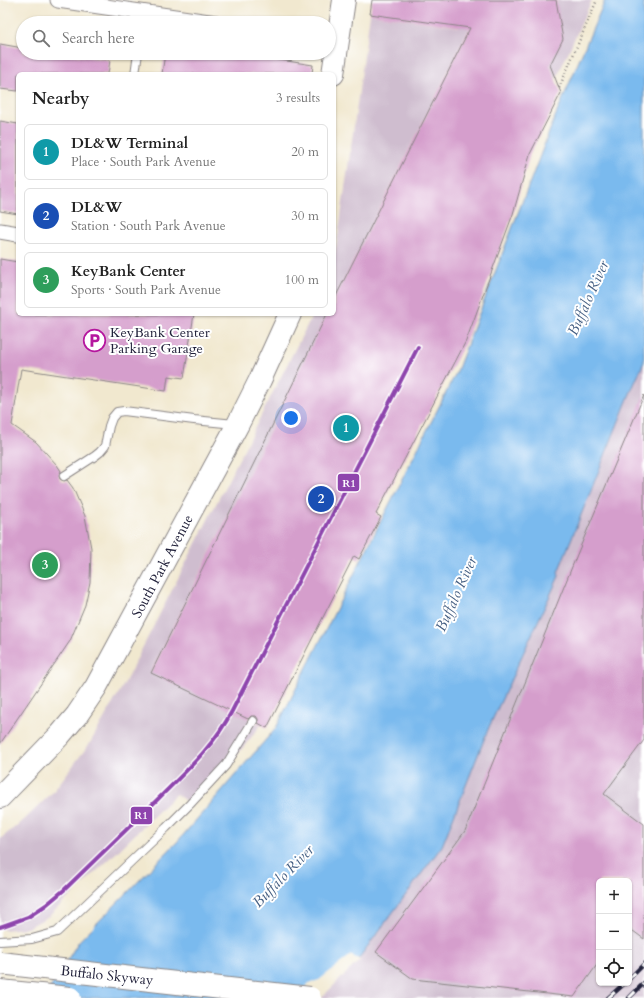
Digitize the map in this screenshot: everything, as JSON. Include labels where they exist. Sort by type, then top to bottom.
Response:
[{"type":"main road","points":[[336,29],[344,0]]},
{"type":"main road","points":[[333,60],[333,72]]},
{"type":"main road","name":"South Park Avenue","points":[[0,797],[60,735],[77,715],[96,687],[238,424],[289,316]]},
{"type":"main road","name":"Buffalo Skyway","points":[[0,963],[310,998]]},
{"type":"main road","name":"Buffalo Skyway","points":[[0,991],[70,998]]},
{"type":"street","points":[[58,0],[134,16]]},
{"type":"street","points":[[0,231],[16,234]]},
{"type":"lane","points":[[135,72],[137,60]]},
{"type":"lane","points":[[64,476],[95,456],[105,446],[109,426],[112,418],[117,412],[124,411],[200,421],[238,424]]},
{"type":"lane","points":[[0,941],[32,939],[57,932],[166,828],[226,765],[253,721]]},
{"type":"path","points":[[559,88],[597,0]]},
{"type":"shaded area","points":[[557,0],[592,0],[556,79],[550,64]]},
{"type":"shaded area","points":[[370,14],[459,27],[463,22],[471,25],[336,296],[336,248]]},
{"type":"shaded area","points":[[312,316],[326,316],[151,672],[261,725],[230,764],[190,804],[176,794],[49,916],[27,928],[3,930],[0,927],[0,839],[24,820],[53,792],[90,743],[124,684]]},
{"type":"shaded area","points":[[644,363],[644,998],[318,998],[442,846],[489,727],[559,576],[558,572],[629,396]]},
{"type":"water","name":"Buffalo River","points":[[605,0],[644,0],[644,362],[558,572],[559,576],[489,727],[442,846],[359,958],[318,998],[33,998],[49,990],[79,941],[178,841],[276,728],[457,371],[555,117]]},
{"type":"pier","points":[[351,955],[360,960],[321,998],[294,998],[309,983],[319,980]]},
{"type":"building","points":[[372,0],[556,0],[563,39],[550,65],[561,93],[530,154],[513,214],[466,341],[376,514],[381,517],[359,559],[354,556],[267,728],[258,723],[256,716],[251,716],[248,719],[151,673],[326,316],[336,316],[336,296],[470,28],[370,14]]},
{"type":"building","points":[[0,44],[16,47],[16,60],[110,60],[108,72],[16,72],[16,91],[0,89]]},
{"type":"building","points":[[164,60],[280,60],[313,65],[312,72],[162,72]]},
{"type":"building","points":[[0,121],[16,124],[16,214],[0,211]]},
{"type":"building","points":[[0,259],[16,262],[16,316],[194,316],[184,378],[168,376],[166,391],[21,369],[12,425],[36,442],[61,471],[59,476],[60,479],[64,481],[67,480],[73,488],[85,516],[91,548],[90,582],[85,605],[70,641],[0,744]]},
{"type":"building","points":[[644,395],[644,740],[604,794],[644,824],[644,939],[632,930],[632,878],[596,878],[596,966],[574,997],[413,979],[376,952],[465,831],[576,557]]},
{"type":"railway","points":[[632,976],[644,964]]},
{"type":"railway","points":[[629,998],[644,983]]},
{"type":"railway","points":[[608,998],[622,986]]},
{"type":"transit line","name":"R1","points":[[0,927],[28,917],[46,905],[64,890],[199,758],[217,736],[232,711],[418,347]]},
{"type":"place","name":"KeyBank Center Parking Garage","points":[[95,340]]},
{"type":"place","name":"DL&W Terminal","points":[[346,428]]},
{"type":"place","name":"DL&W","points":[[321,499]]},
{"type":"place","name":"KeyBank Center","points":[[45,565]]}]
